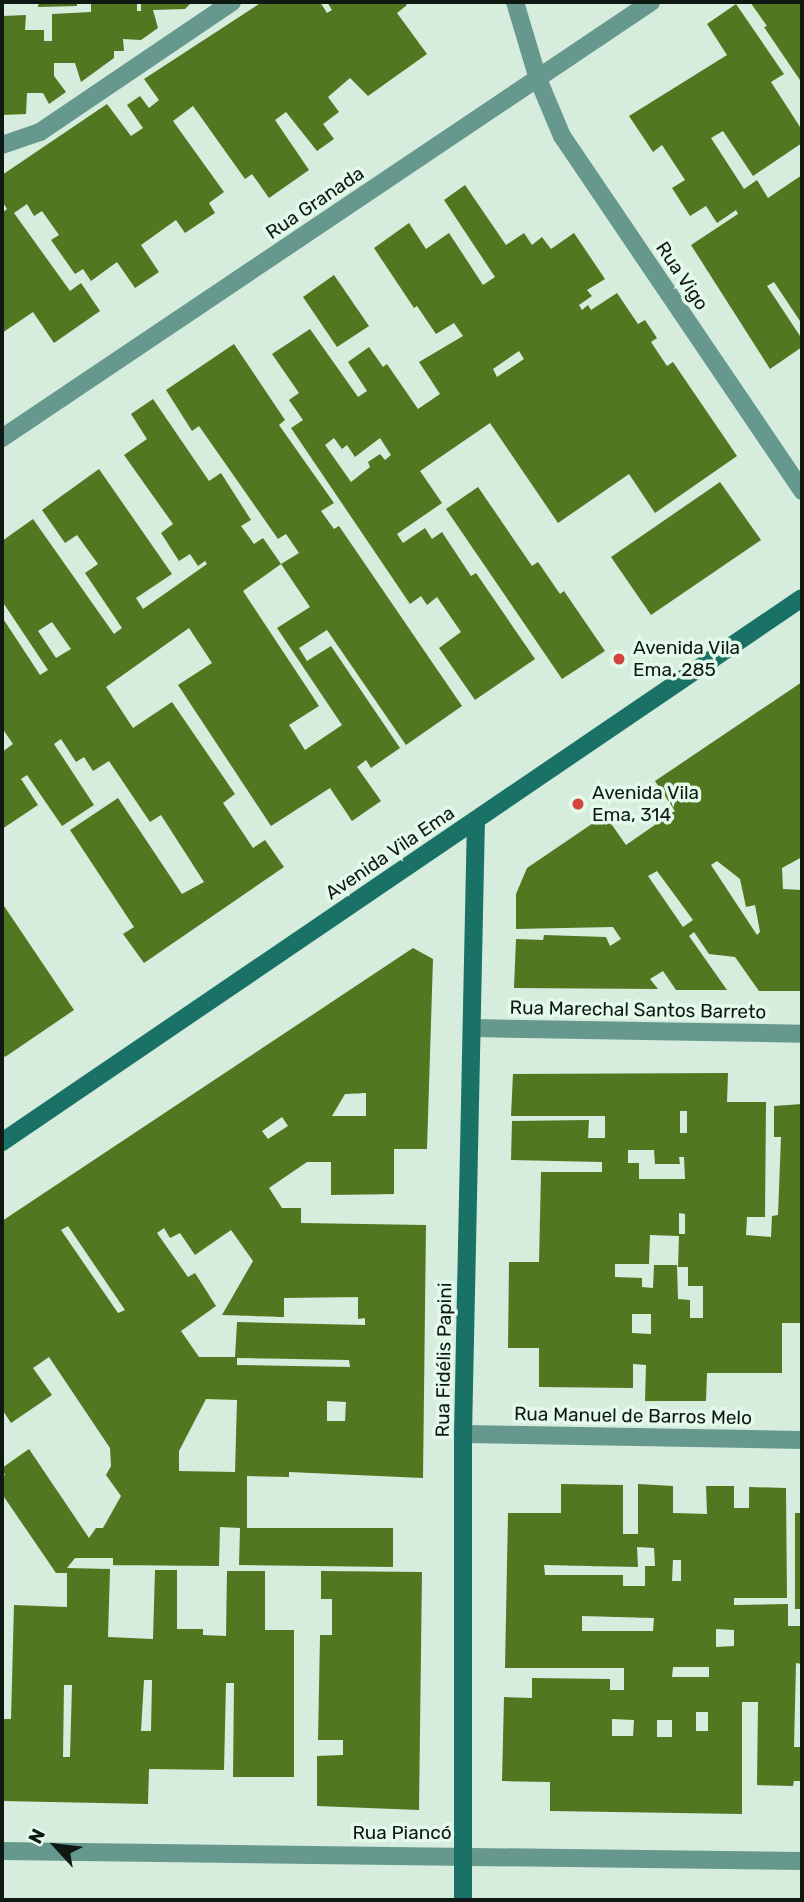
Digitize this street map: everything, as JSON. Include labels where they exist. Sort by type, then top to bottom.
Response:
[{"type":"street","points":[[2,145],[40,132],[232,2]]},
{"type":"street","name":"Rua Vigo","points":[[515,2],[538,79],[562,136],[802,491]]},
{"type":"street","name":"Rua Granada","points":[[2,438],[651,2]]},
{"type":"street","name":"Avenida Vila Ema","points":[[2,1142],[802,598]]},
{"type":"street","name":"Rua Fidélis Papini","points":[[463,1900],[463,1434],[475,820]]},
{"type":"street","name":"Rua Marechal Santos Barreto","points":[[472,1028],[802,1034]]},
{"type":"street","name":"Rua Manuel de Barros Melo","points":[[463,1434],[802,1440]]},
{"type":"street","name":"Rua Piancó","points":[[2,1851],[464,1854],[802,1861]]},
{"type":"building","points":[[39,2],[77,2],[77,6],[38,7]]},
{"type":"building","points":[[91,2],[137,2],[137,11],[141,11],[141,2],[192,2],[185,9],[153,10],[158,28],[141,40],[123,39],[124,51],[114,51],[114,58],[81,82],[75,63],[54,63],[54,76],[66,92],[49,104],[43,93],[27,93],[26,114],[2,115],[3,16],[26,15],[25,30],[44,30],[44,41],[52,41],[52,14],[91,12]]},
{"type":"building","points":[[262,2],[320,2],[327,13],[332,10],[327,2],[404,2],[407,5],[397,13],[427,54],[368,96],[350,78],[328,97],[339,112],[323,124],[334,139],[317,151],[286,112],[275,120],[309,170],[269,198],[252,174],[245,179],[193,106],[173,121],[224,192],[209,203],[215,213],[185,233],[176,220],[141,245],[159,272],[135,288],[117,262],[91,281],[83,269],[75,274],[51,240],[59,235],[42,211],[34,216],[27,204],[14,213],[70,291],[81,283],[100,311],[54,343],[33,312],[2,333],[2,213],[7,209],[2,205],[2,175],[107,104],[131,136],[143,128],[127,105],[140,96],[149,108],[159,100],[144,79]]},
{"type":"building","points":[[750,2],[802,2],[802,83],[764,27],[767,26]]},
{"type":"building","points":[[736,4],[784,74],[771,82],[802,130],[802,143],[753,176],[723,131],[711,138],[744,189],[757,180],[768,198],[802,175],[802,324],[774,282],[767,286],[802,339],[802,347],[770,369],[691,245],[738,214],[736,210],[717,223],[706,206],[690,216],[672,188],[685,180],[662,145],[653,152],[629,116],[727,55],[707,24]]},
{"type":"building","points":[[465,185],[506,245],[524,233],[532,245],[542,237],[551,249],[574,233],[605,279],[587,290],[592,296],[579,305],[582,310],[588,305],[591,310],[617,293],[638,324],[645,320],[657,338],[651,342],[667,366],[673,362],[737,456],[655,513],[629,474],[558,523],[490,423],[420,471],[442,503],[397,534],[403,543],[425,528],[432,539],[442,532],[471,576],[476,573],[535,659],[475,700],[439,648],[461,632],[437,597],[427,605],[421,596],[410,604],[291,428],[303,420],[289,400],[299,393],[272,354],[310,329],[358,397],[367,391],[348,362],[369,347],[383,367],[387,364],[418,409],[440,394],[419,362],[463,336],[454,323],[436,334],[417,306],[414,308],[374,248],[409,223],[426,249],[449,233],[483,285],[495,277],[444,200]],"holes":[[[519,351],[524,359],[497,377],[493,369]],[[334,438],[342,449],[347,445],[355,457],[380,438],[391,455],[385,460],[380,454],[368,462],[370,467],[351,482],[325,445]]]},
{"type":"building","points":[[334,275],[369,326],[337,347],[303,297]]},
{"type":"building","points":[[234,344],[285,420],[279,425],[334,503],[321,511],[334,529],[339,526],[462,706],[406,745],[327,630],[299,648],[307,661],[331,646],[400,748],[371,768],[366,760],[357,767],[381,801],[352,821],[330,788],[271,826],[178,685],[212,663],[189,628],[106,687],[133,728],[172,702],[235,794],[223,803],[253,848],[265,840],[284,867],[144,963],[123,934],[134,927],[70,830],[118,798],[182,894],[204,882],[161,815],[150,822],[109,761],[93,771],[84,757],[76,762],[61,739],[54,744],[94,805],[62,826],[27,775],[21,779],[38,805],[2,829],[2,752],[13,744],[2,728],[2,617],[40,675],[48,670],[2,601],[2,541],[33,519],[114,634],[122,628],[85,573],[98,564],[77,535],[65,543],[42,510],[99,469],[172,574],[136,598],[143,609],[207,564],[205,561],[198,566],[190,554],[179,561],[161,533],[173,524],[124,455],[147,439],[131,414],[153,399],[209,481],[221,473],[251,520],[241,526],[254,544],[263,538],[281,564],[299,553],[286,534],[278,539],[199,426],[192,431],[166,390]],"holes":[[[281,564],[310,607],[277,628],[342,725],[305,750],[289,725],[319,706],[243,591]],[[52,622],[71,649],[56,658],[38,631]]]},
{"type":"building","points":[[720,482],[761,540],[651,615],[611,557]]},
{"type":"building","points":[[478,487],[532,566],[538,562],[560,594],[564,591],[605,651],[562,679],[446,509]]},
{"type":"building","points":[[802,682],[802,857],[782,868],[783,889],[802,890],[802,991],[759,991],[735,957],[709,954],[694,932],[689,936],[727,990],[676,990],[663,971],[650,979],[658,989],[514,988],[516,939],[543,940],[544,935],[606,937],[610,946],[621,939],[613,927],[516,929],[516,894],[527,868],[605,815],[626,845],[675,811],[655,781]],"holes":[[[717,861],[740,879],[746,907],[755,905],[760,932],[757,935],[711,865]],[[657,871],[693,920],[683,927],[648,876]]]},
{"type":"building","points":[[2,903],[74,1010],[5,1057],[2,1052]]},
{"type":"building","points":[[413,948],[433,959],[427,1149],[394,1149],[394,1194],[331,1195],[331,1162],[307,1162],[269,1188],[282,1208],[301,1208],[301,1223],[426,1225],[423,1478],[289,1472],[289,1477],[247,1476],[247,1528],[393,1528],[393,1567],[239,1565],[240,1528],[220,1527],[219,1566],[113,1565],[113,1558],[75,1558],[67,1568],[110,1569],[108,1637],[153,1639],[155,1570],[177,1570],[177,1629],[203,1629],[203,1635],[226,1636],[227,1571],[265,1571],[265,1630],[294,1630],[294,1777],[233,1777],[234,1683],[226,1683],[224,1770],[149,1769],[148,1804],[2,1801],[2,1719],[11,1719],[14,1605],[67,1607],[67,1573],[56,1573],[2,1494],[2,1477],[5,1475],[2,1468],[29,1449],[89,1538],[96,1528],[103,1528],[121,1496],[106,1475],[111,1466],[110,1448],[49,1357],[33,1368],[52,1395],[11,1423],[2,1409],[2,1221]],"holes":[[[366,1093],[366,1116],[332,1116],[345,1094]],[[282,1117],[288,1126],[268,1139],[262,1131]],[[68,1226],[125,1310],[118,1313],[61,1230]],[[164,1228],[170,1238],[180,1233],[195,1255],[231,1230],[253,1261],[222,1315],[284,1317],[284,1298],[358,1297],[358,1319],[365,1318],[365,1325],[237,1322],[235,1357],[199,1357],[181,1331],[216,1306],[195,1273],[188,1277],[157,1233]],[[237,1358],[349,1360],[350,1367],[237,1365]],[[206,1399],[237,1400],[235,1472],[179,1471],[179,1451]],[[327,1401],[346,1402],[345,1421],[327,1421]],[[144,1680],[152,1680],[151,1731],[141,1731]],[[64,1685],[72,1685],[70,1757],[63,1757]]]},
{"type":"building","points":[[728,1073],[727,1102],[766,1102],[765,1217],[747,1217],[746,1235],[771,1237],[772,1216],[778,1215],[781,1137],[774,1137],[774,1106],[802,1104],[802,1323],[782,1323],[782,1373],[707,1373],[706,1401],[645,1401],[646,1365],[633,1364],[633,1388],[539,1387],[539,1348],[508,1348],[509,1262],[539,1262],[541,1172],[602,1172],[602,1162],[511,1160],[512,1121],[589,1120],[588,1138],[605,1138],[605,1116],[511,1116],[513,1074]],"holes":[[[680,1111],[687,1111],[687,1133],[680,1133]],[[628,1150],[654,1150],[655,1164],[680,1164],[679,1157],[684,1157],[685,1179],[639,1179],[639,1163],[628,1163]],[[679,1213],[685,1214],[685,1234],[679,1234]],[[650,1235],[679,1236],[678,1267],[688,1267],[688,1286],[703,1286],[703,1318],[690,1318],[690,1300],[678,1299],[677,1265],[654,1265],[653,1288],[642,1287],[642,1278],[615,1277],[615,1264],[649,1264]],[[632,1314],[651,1314],[651,1334],[632,1333]]]},
{"type":"building","points":[[561,1484],[623,1485],[623,1534],[638,1534],[638,1484],[673,1486],[673,1513],[707,1514],[706,1486],[734,1486],[734,1508],[749,1508],[749,1487],[786,1488],[787,1598],[734,1598],[734,1605],[788,1604],[788,1626],[802,1626],[802,1664],[796,1663],[794,1747],[802,1747],[802,1781],[794,1781],[793,1786],[757,1785],[758,1702],[742,1702],[742,1814],[550,1811],[550,1782],[502,1781],[504,1697],[532,1698],[532,1678],[610,1679],[610,1690],[624,1690],[624,1668],[505,1668],[508,1513],[561,1513]],"holes":[[[637,1547],[654,1548],[655,1566],[645,1566],[645,1586],[623,1586],[623,1575],[545,1575],[544,1565],[638,1567]],[[673,1560],[681,1560],[681,1581],[672,1581]],[[582,1616],[654,1618],[653,1631],[582,1631]],[[716,1629],[734,1630],[734,1646],[716,1647]],[[673,1667],[709,1667],[709,1677],[672,1677]],[[696,1712],[708,1712],[708,1731],[696,1731]],[[612,1719],[634,1720],[633,1736],[612,1736]],[[657,1720],[672,1720],[672,1737],[657,1737]]]},
{"type":"building","points":[[795,1513],[802,1513],[802,1609],[795,1609]]},
{"type":"building","points":[[321,1571],[422,1572],[419,1810],[317,1806],[317,1756],[343,1755],[343,1740],[318,1740],[320,1635],[332,1635],[332,1599],[321,1599]]},
{"type":"place","name":"Avenida Vila Ema, 285","points":[[619,659]]},
{"type":"place","name":"Avenida Vila Ema, 314","points":[[578,804]]}]
